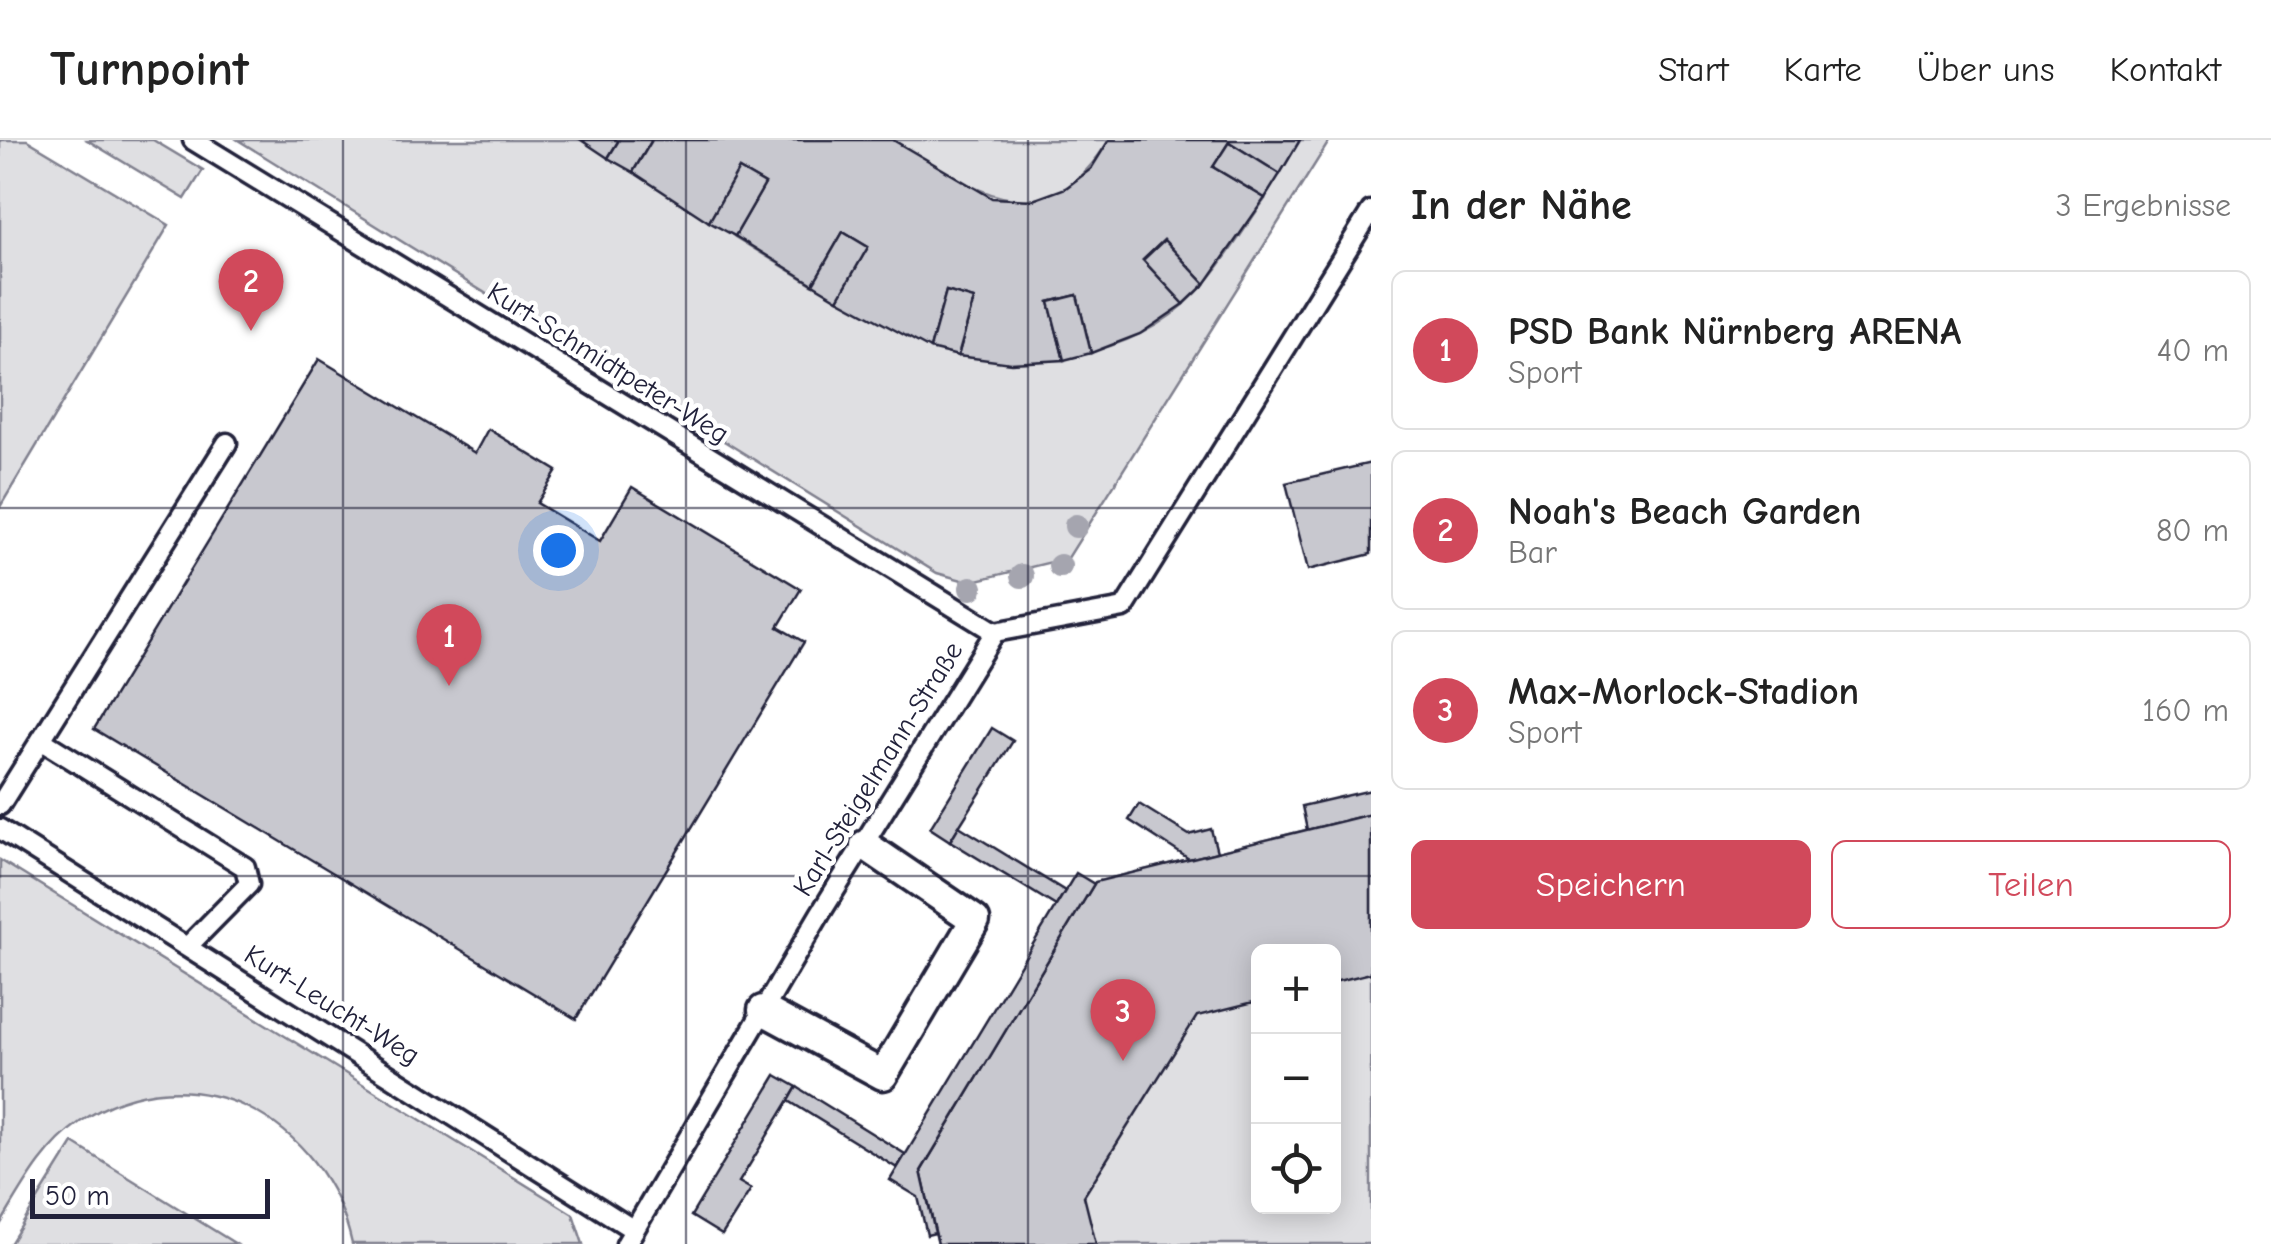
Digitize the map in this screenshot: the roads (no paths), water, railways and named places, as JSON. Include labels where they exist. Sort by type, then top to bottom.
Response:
[{"type":"street","points":[[763,1010],[883,1074],[976,920],[864,845]]},
{"type":"lane","name":"Kurt-Schmidtpeter-Weg","points":[[193,140],[995,632]]},
{"type":"lane","name":"Karl-Steigelmann-Straße","points":[[630,1237],[763,1010],[995,632],[1124,608],[1371,211]]},
{"type":"lane","points":[[0,805],[227,443]]},
{"type":"lane","points":[[41,740],[245,867],[250,884],[188,946]]},
{"type":"lane","name":"Kurt-Leucht-Weg","points":[[0,829],[188,946],[630,1237]]},
{"type":"place","name":"Noah's Beach Garden","points":[[251,331]]},
{"type":"place","name":"PSD Bank Nürnberg ARENA","points":[[449,686]]},
{"type":"place","name":"Max-Morlock-Stadion","points":[[1123,1061]]}]
